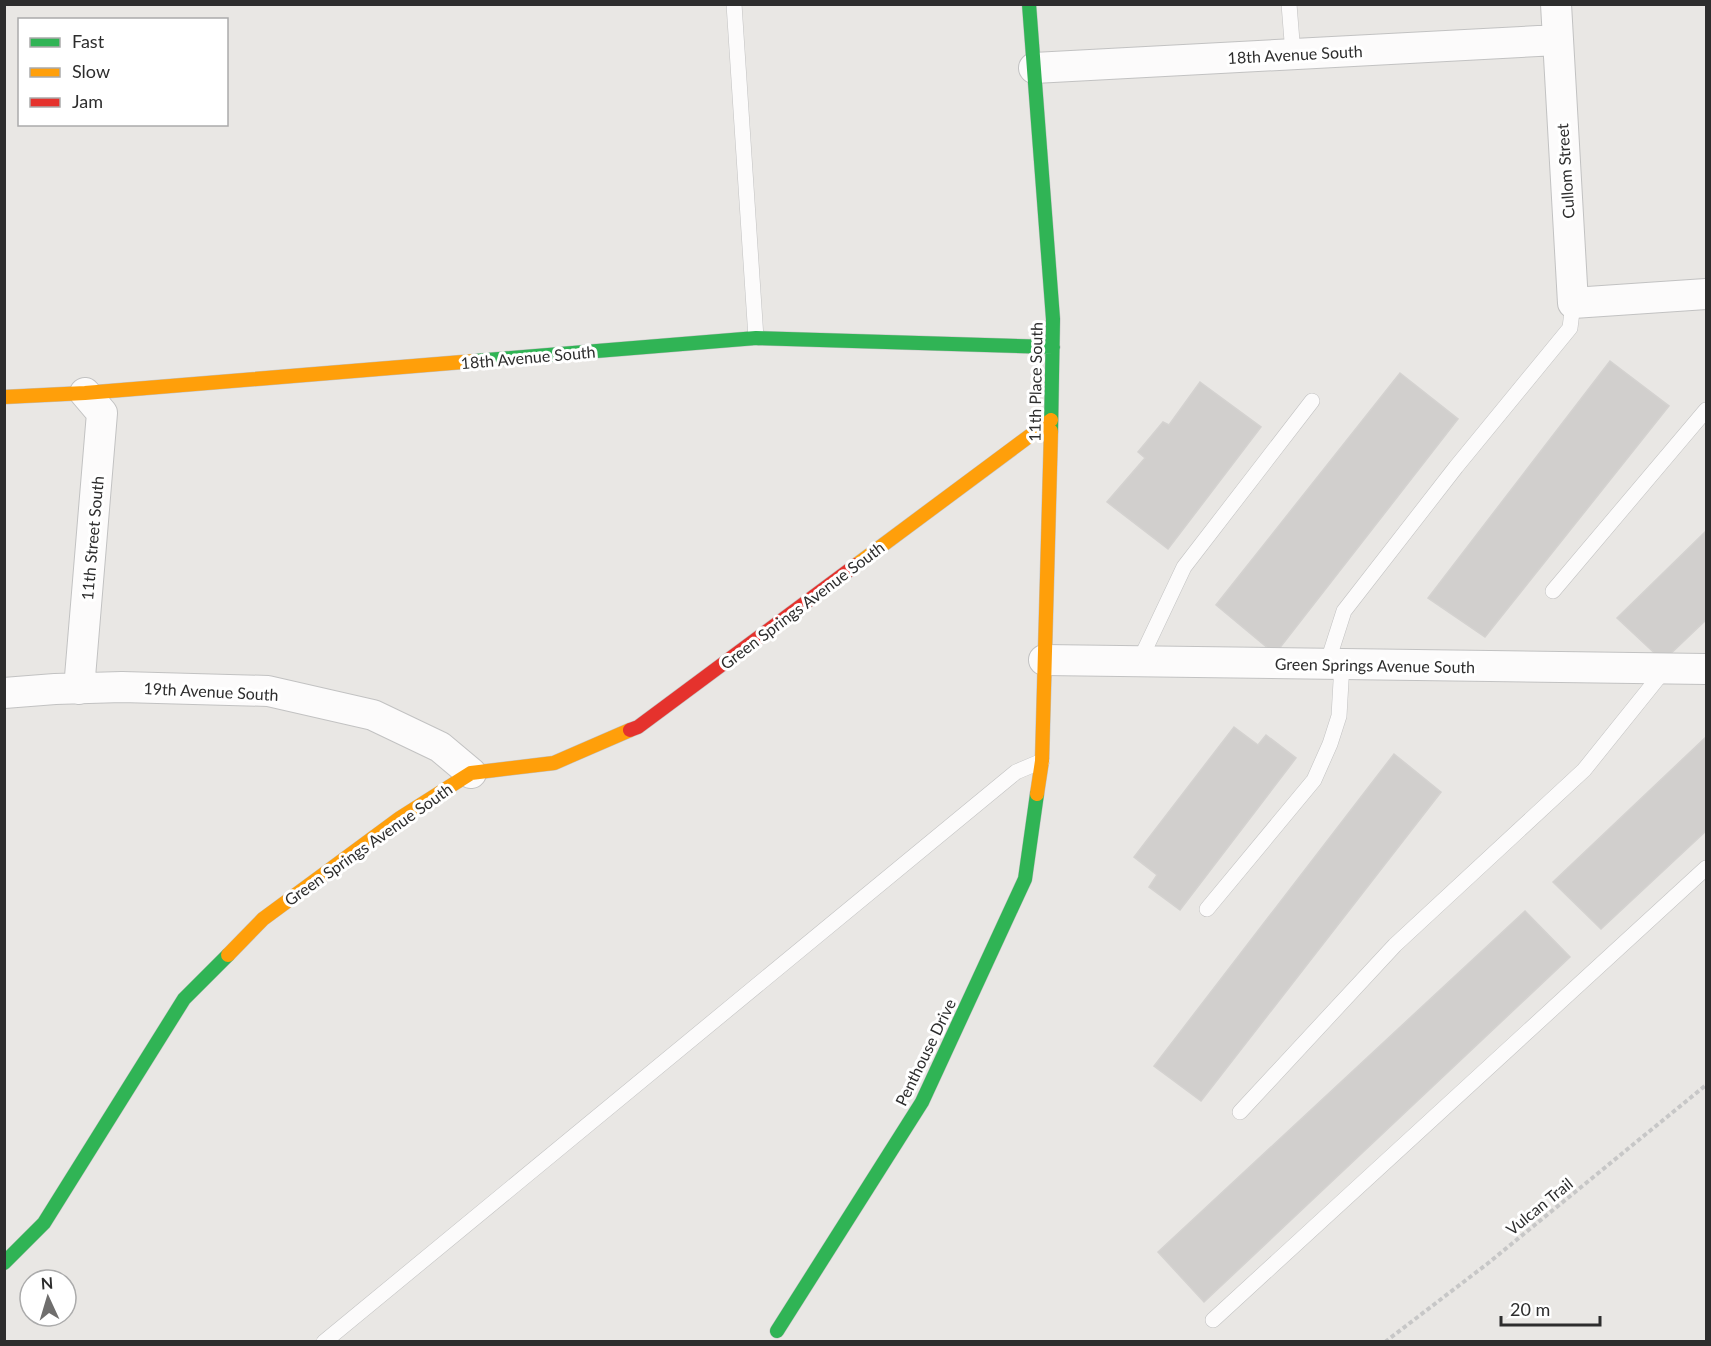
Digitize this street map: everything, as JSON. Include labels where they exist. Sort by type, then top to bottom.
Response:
[{"type":"street","name":"11th Place South","points":[[1029,4],[1053,319],[1042,761]]},
{"type":"street","name":"Cullom Street","points":[[1556,4],[1573,303]]},
{"type":"street","name":"18th Avenue South","points":[[1034,69],[1557,40]]},
{"type":"street","points":[[1573,303],[1707,294]]},
{"type":"street","name":"18th Avenue South","points":[[4,397],[85,393],[756,338],[1053,347]]},
{"type":"street","name":"11th Street South","points":[[79,689],[102,413],[85,393]]},
{"type":"street","name":"Green Springs Avenue South","points":[[4,1263],[44,1223],[184,999],[263,919],[400,818],[471,773],[554,763],[638,727],[1051,420]]},
{"type":"street","name":"Green Springs Avenue South","points":[[1044,660],[1707,669]]},
{"type":"street","name":"19th Avenue South","points":[[4,693],[122,687],[268,691],[373,715],[440,747],[471,773]]},
{"type":"street","name":"Penthouse Drive","points":[[777,1331],[921,1102],[1011,911],[1025,879],[1042,761]]},
{"type":"lane","points":[[734,4],[756,338]]},
{"type":"lane","points":[[1289,4],[1293,54]]},
{"type":"lane","points":[[1207,909],[1314,780],[1330,744],[1339,716],[1335,664],[1344,611],[1456,467],[1569,328],[1573,303]]},
{"type":"lane","points":[[1139,662],[1184,567],[1312,401]]},
{"type":"lane","points":[[1553,591],[1707,410]]},
{"type":"lane","points":[[1240,1112],[1395,945],[1584,770],[1665,668]]},
{"type":"lane","points":[[324,1341],[1016,772],[1042,761]]},
{"type":"lane","points":[[1213,1320],[1707,868]]},
{"type":"path","name":"Vulcan Trail","points":[[1385,1341],[1496,1257],[1707,1085]]},
{"type":"building","points":[[1610,361],[1669,406],[1485,637],[1428,598]]},
{"type":"building","points":[[1400,373],[1458,419],[1275,654],[1216,605]]},
{"type":"building","points":[[1200,382],[1261,427],[1168,549],[1107,502],[1145,458],[1138,452],[1163,422],[1169,425]]},
{"type":"building","points":[[1706,531],[1706,620],[1663,661],[1617,618]]},
{"type":"building","points":[[1234,727],[1258,745],[1266,735],[1296,758],[1180,910],[1149,887],[1157,875],[1134,857]]},
{"type":"building","points":[[1706,737],[1706,831],[1601,929],[1553,882]]},
{"type":"building","points":[[1394,754],[1441,792],[1201,1101],[1154,1066]]},
{"type":"building","points":[[1525,911],[1570,957],[1204,1302],[1158,1252]]},
{"type":"traffic: fast","points":[[1029,4],[1053,319],[1051,431]]},
{"type":"traffic: fast","points":[[475,361],[756,338],[1053,347]]},
{"type":"traffic: fast","points":[[777,1331],[922,1102],[1025,879],[1037,794]]},
{"type":"traffic: fast","points":[[4,1263],[44,1223],[184,999],[228,955]]},
{"type":"traffic: slow","points":[[4,397],[85,393],[475,361]]},
{"type":"traffic: slow","points":[[856,565],[1051,420]]},
{"type":"traffic: slow","points":[[1037,794],[1042,761],[1051,431]]},
{"type":"traffic: slow","points":[[228,955],[263,919],[400,818],[471,773],[554,763],[630,730]]},
{"type":"traffic: jam","points":[[630,730],[638,727],[856,565]]}]
